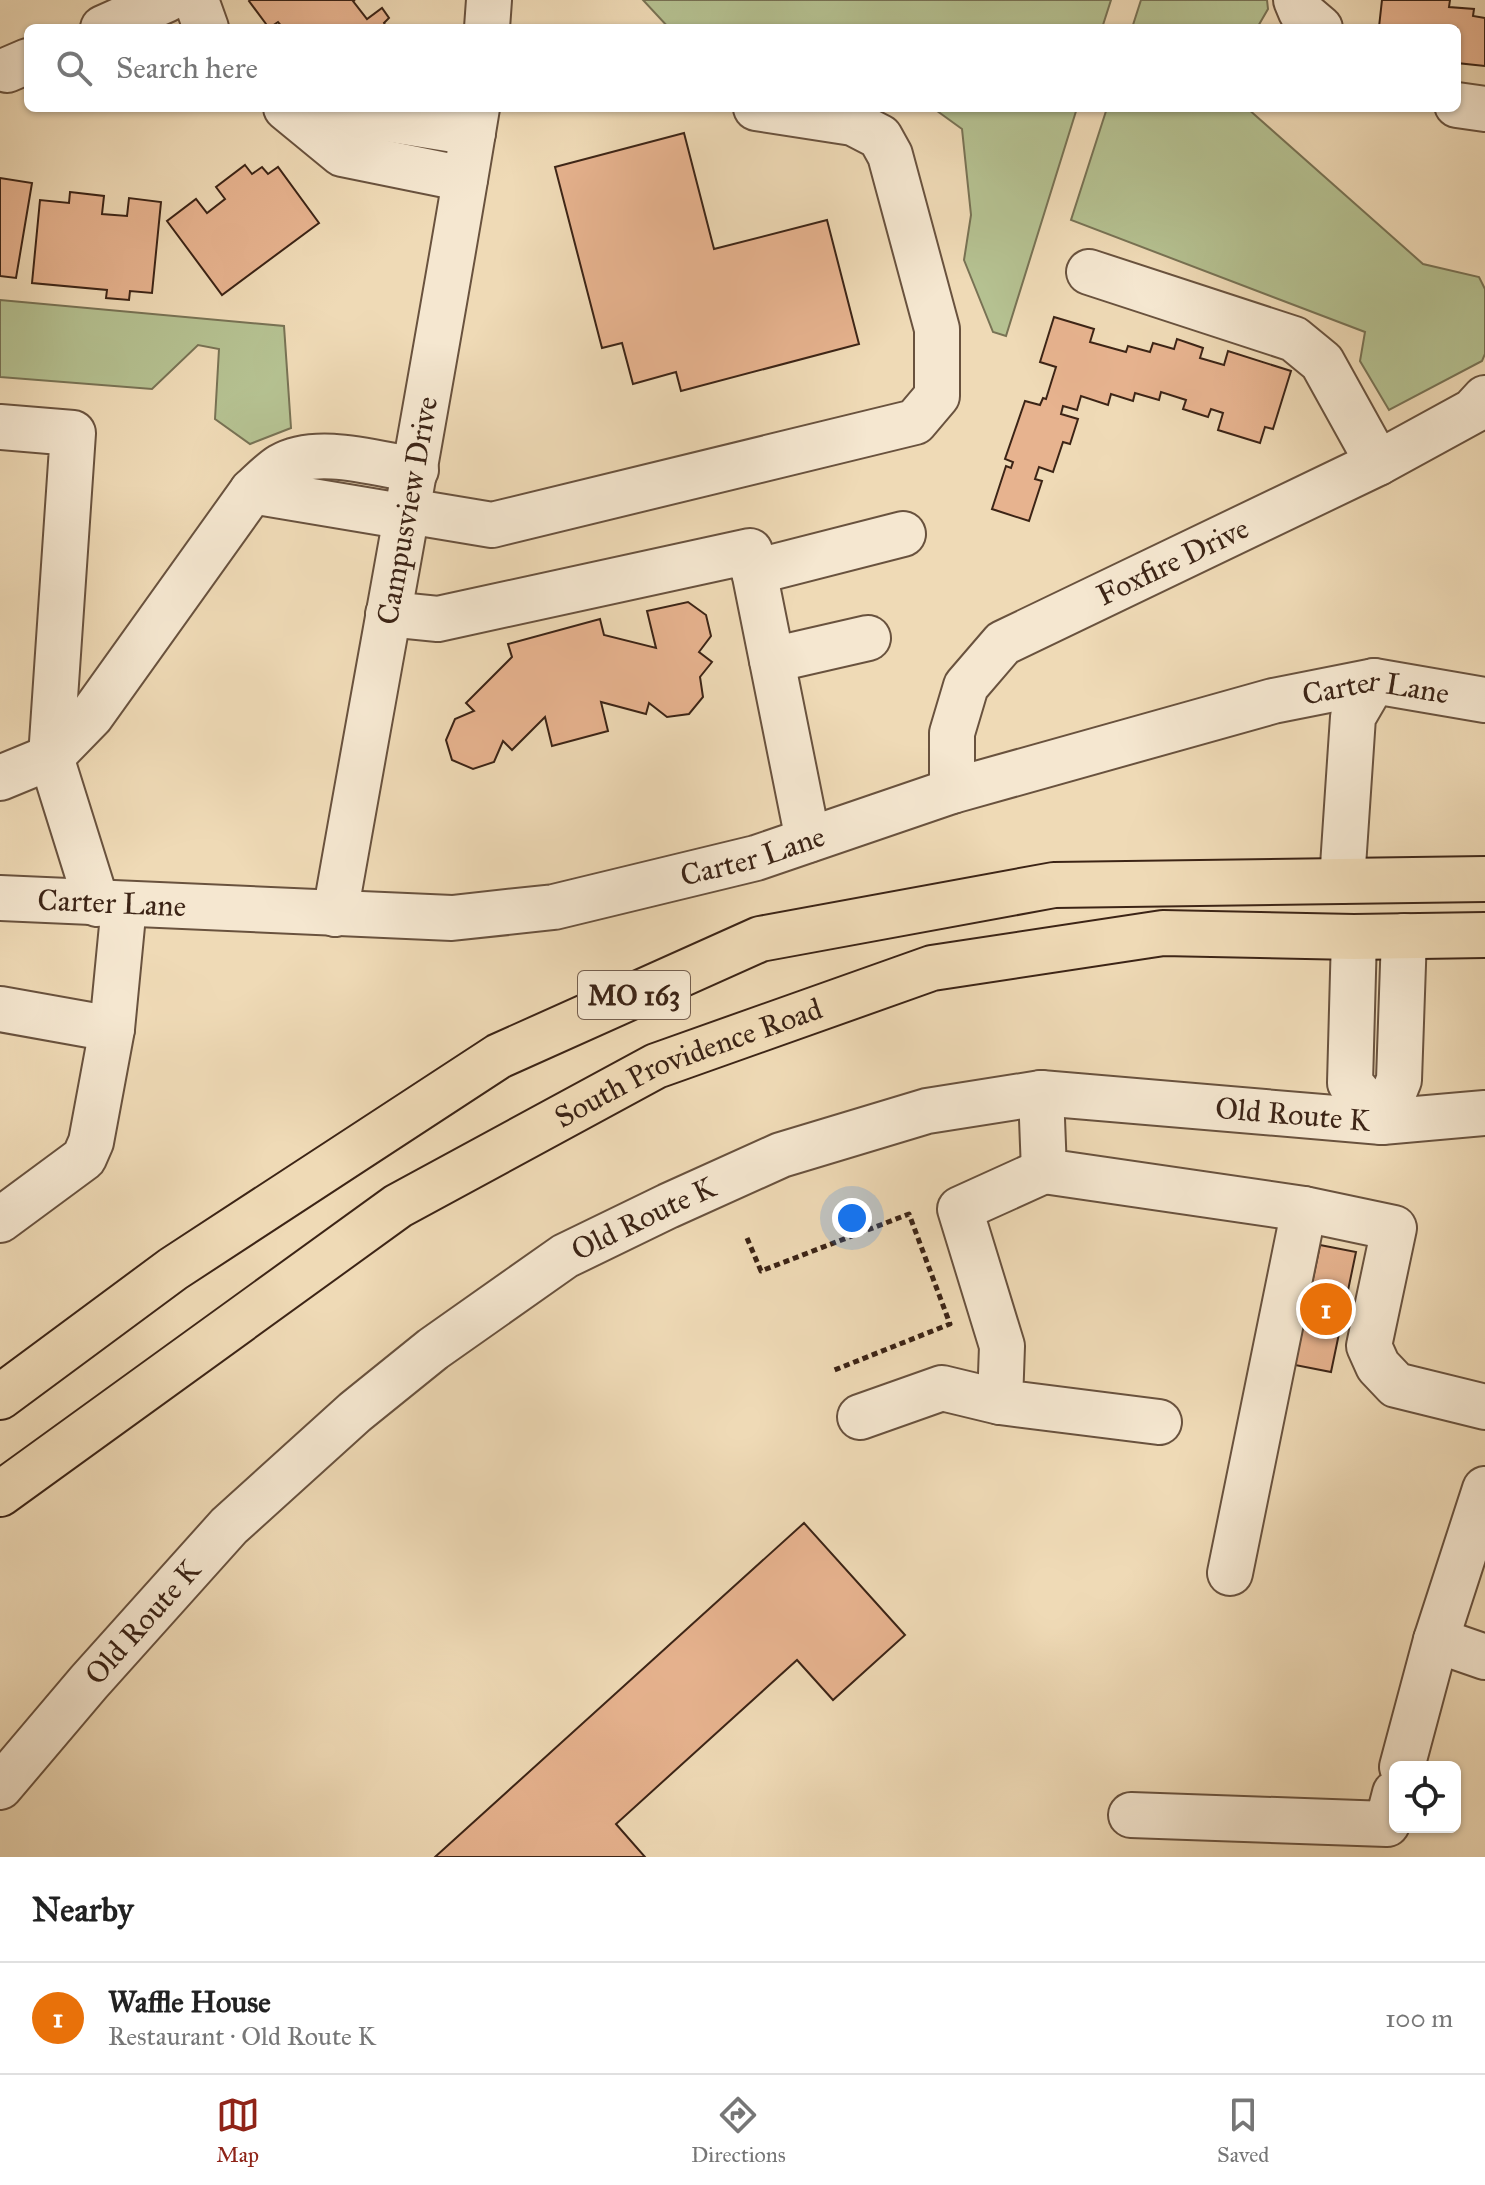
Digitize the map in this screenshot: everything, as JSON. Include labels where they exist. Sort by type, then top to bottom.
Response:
[{"type":"main road","name":"MO 163","points":[[0,1397],[173,1269],[499,1056],[760,939],[1054,885],[1485,879]]},
{"type":"main road","points":[[1163,933],[1185,918],[1323,910],[1360,895],[1356,881]]},
{"type":"main road","points":[[1354,937],[1400,901],[1426,896],[1485,895]]},
{"type":"main road","name":"South Providence Road","points":[[0,1494],[398,1206],[656,1066],[932,968],[1163,933],[1354,937],[1485,935]]},
{"type":"street","points":[[112,24],[166,0]]},
{"type":"street","points":[[196,0],[205,24]]},
{"type":"street","points":[[487,24],[489,0]]},
{"type":"street","points":[[1296,0],[1301,12],[1315,24]]},
{"type":"street","points":[[1461,106],[1485,109]]},
{"type":"street","points":[[0,778],[51,757],[91,716],[252,491],[410,499],[492,525],[915,422],[937,396],[937,329],[890,155],[880,137],[853,123],[782,112]]},
{"type":"street","points":[[295,115],[355,114],[475,120]]},
{"type":"street","points":[[295,115],[342,154],[465,179]]},
{"type":"street","name":"Campusview Drive","points":[[335,914],[475,120]]},
{"type":"street","points":[[1089,272],[1294,339],[1322,362],[1378,463]]},
{"type":"street","name":"Foxfire Drive","points":[[952,791],[952,733],[966,686],[1003,643],[1378,463],[1473,411],[1485,398]]},
{"type":"street","points":[[0,427],[73,433],[51,757],[110,904],[112,1029],[91,1142],[84,1158],[0,1220]]},
{"type":"street","points":[[754,572],[903,534]]},
{"type":"street","points":[[388,614],[438,619],[750,551],[808,840]]},
{"type":"street","points":[[772,660],[868,638]]},
{"type":"street","points":[[1356,881],[1383,720],[1374,681]]},
{"type":"street","name":"Carter Lane","points":[[0,898],[452,918],[554,907],[756,858],[952,791],[1273,701],[1374,681],[1485,700]]},
{"type":"street","points":[[1354,937],[1350,1083],[1382,1122],[1399,1080],[1404,936]]},
{"type":"street","points":[[0,1009],[112,1029]]},
{"type":"street","points":[[1041,1093],[1044,1171]]},
{"type":"street","name":"Old Route K","points":[[0,1787],[229,1526],[355,1412],[433,1349],[565,1256],[781,1155],[927,1111],[1041,1093],[1382,1122],[1485,1113]]},
{"type":"street","points":[[1000,1402],[1002,1346],[960,1209],[1044,1171],[1304,1209],[1394,1228],[1369,1346],[1378,1366],[1396,1385],[1485,1407]]},
{"type":"street","points":[[1230,1573],[1304,1209]]},
{"type":"street","points":[[860,1417],[942,1388],[1000,1402],[1159,1422]]},
{"type":"street","points":[[1404,1761],[1436,1640],[1485,1489]]},
{"type":"street","points":[[1436,1640],[1485,1657]]},
{"type":"street","points":[[1131,1815],[1386,1837]]},
{"type":"path","points":[[747,1238],[761,1271],[909,1214],[950,1324],[832,1371]]},
{"type":"green space","points":[[643,0],[1111,0],[1103,24],[665,24]]},
{"type":"green space","points":[[1141,0],[1267,0],[1268,9],[1259,24],[1133,24]]},
{"type":"green space","points":[[939,112],[1076,112],[1006,336],[993,332],[964,260],[971,215],[962,129]]},
{"type":"green space","points":[[1106,112],[1252,112],[1423,264],[1479,277],[1485,289],[1485,354],[1482,361],[1389,410],[1360,361],[1365,332],[1071,220]]},
{"type":"green space","points":[[0,300],[284,326],[291,428],[250,444],[215,419],[219,349],[198,345],[152,389],[0,377]]},
{"type":"building","points":[[355,0],[367,19],[382,8],[389,18],[385,24],[266,24],[249,1]]},
{"type":"building","points":[[1382,0],[1450,0],[1449,7],[1474,9],[1473,16],[1485,18],[1485,66],[1461,63],[1461,24],[1379,24]]},
{"type":"building","points":[[684,133],[714,249],[827,220],[859,344],[681,391],[676,372],[633,384],[622,343],[602,348],[555,167]]},
{"type":"building","points":[[245,165],[252,174],[262,167],[268,174],[278,167],[319,223],[222,295],[167,221],[196,199],[207,213],[225,199],[216,187]]},
{"type":"building","points":[[0,178],[32,183],[16,278],[0,276]]},
{"type":"building","points":[[70,192],[104,196],[102,214],[127,216],[129,198],[161,202],[152,293],[130,291],[129,300],[106,298],[107,290],[32,283],[40,200],[69,203]]},
{"type":"building","points":[[1054,317],[1094,329],[1090,342],[1126,352],[1128,346],[1150,352],[1153,343],[1174,349],[1177,339],[1203,348],[1200,358],[1224,365],[1228,351],[1291,371],[1273,429],[1265,427],[1260,443],[1218,430],[1223,413],[1211,409],[1208,417],[1183,409],[1186,400],[1161,392],[1159,400],[1135,393],[1133,401],[1111,394],[1108,405],[1081,396],[1077,410],[1063,406],[1061,414],[1078,419],[1070,444],[1063,442],[1053,472],[1039,467],[1035,479],[1042,481],[1029,521],[992,509],[1006,466],[1011,468],[1013,462],[1005,459],[1025,401],[1040,405],[1043,398],[1046,399],[1056,367],[1040,362]]},
{"type":"building","points":[[688,602],[706,615],[711,636],[699,652],[712,662],[700,677],[703,697],[689,714],[667,717],[649,703],[646,714],[601,702],[608,731],[552,746],[545,717],[512,750],[503,741],[494,762],[473,769],[452,760],[446,740],[455,719],[474,711],[466,703],[512,657],[508,644],[600,619],[604,635],[656,648],[647,611]]},
{"type":"building","points":[[1320,1245],[1356,1252],[1331,1372],[1295,1365]]},
{"type":"building","points":[[804,1523],[905,1635],[833,1700],[797,1660],[616,1824],[645,1857],[435,1857]]},
{"type":"place","name":"Waffle House","points":[[1326,1309]]}]
